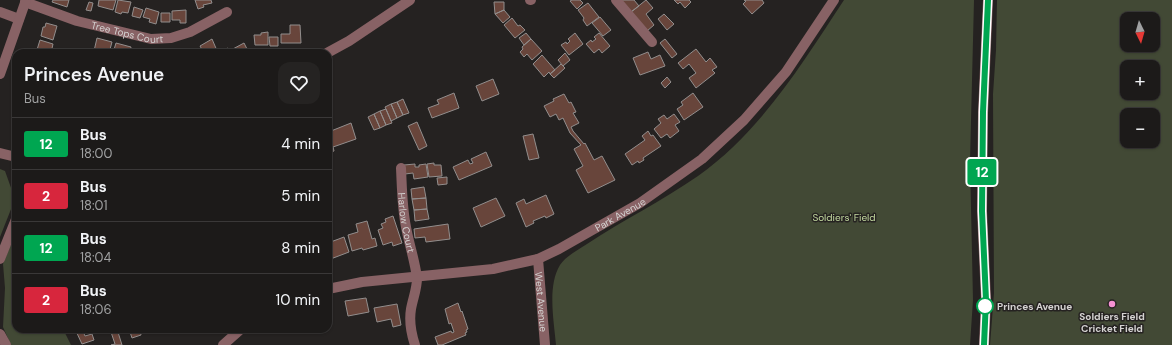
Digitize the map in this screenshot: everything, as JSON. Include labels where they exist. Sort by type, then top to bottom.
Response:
[{"type":"street","points":[[332,50],[349,41],[410,0]]},
{"type":"street","points":[[616,0],[652,42]]},
{"type":"street","name":"Park Avenue","points":[[332,288],[362,282],[493,269],[538,259],[559,249],[640,203],[702,158],[744,120],[786,72],[834,0]]},
{"type":"street","points":[[984,345],[986,300],[982,211],[983,112],[988,0]]},
{"type":"street","points":[[0,74],[18,18],[26,1]]},
{"type":"street","name":"Tree Tops Court","points":[[26,1],[77,21],[151,39],[171,38],[190,32],[227,12]]},
{"type":"street","points":[[0,12],[18,18]]},
{"type":"street","points":[[0,154],[12,156]]},
{"type":"street","name":"Harlow Court","points":[[401,168],[402,199],[417,287],[411,310],[410,323],[415,345]]},
{"type":"street","points":[[0,259],[12,229]]},
{"type":"street","name":"West Avenue","points":[[538,259],[545,345]]},
{"type":"street","points":[[223,345],[236,333]]},
{"type":"street","points":[[0,334],[6,345]]},
{"type":"green space","name":"Soldiers' Field","points":[[844,0],[974,0],[970,161],[973,300],[970,345],[556,345],[552,293],[556,273],[565,259],[572,253],[698,176],[721,158],[741,139],[779,95]]},
{"type":"green space","points":[[997,0],[1172,0],[1172,345],[990,345],[994,293],[993,94]]},
{"type":"green space","points":[[0,169],[5,171],[12,191],[12,207],[0,237]]},
{"type":"green space","points":[[12,241],[12,333],[65,333],[71,345],[11,345],[3,327],[5,288],[3,264]]},
{"type":"building","points":[[53,0],[69,0],[67,7],[52,2]]},
{"type":"building","points":[[99,0],[116,0],[113,10],[98,6]]},
{"type":"building","points":[[118,0],[131,2],[128,13],[122,12],[121,14],[115,12]]},
{"type":"building","points":[[195,0],[211,0],[212,3],[203,5],[204,7],[198,9]]},
{"type":"building","points":[[580,0],[583,3],[577,9],[570,1]]},
{"type":"building","points":[[621,0],[634,0],[639,6],[631,12]]},
{"type":"building","points":[[646,0],[653,8],[646,14],[654,25],[647,31],[631,12]]},
{"type":"building","points":[[674,0],[689,0],[691,2],[685,8],[680,2],[678,4]]},
{"type":"building","points":[[744,0],[762,0],[764,3],[752,14],[743,4],[746,1]]},
{"type":"building","points":[[89,2],[93,3],[91,11],[86,10]]},
{"type":"building","points":[[494,2],[504,2],[504,10],[495,14]]},
{"type":"building","points":[[588,3],[599,17],[587,26],[583,20],[584,18],[578,10]]},
{"type":"building","points":[[134,7],[143,10],[140,18],[132,16]]},
{"type":"building","points":[[146,8],[159,12],[156,24],[149,22],[150,19],[143,17]]},
{"type":"building","points":[[186,10],[186,23],[180,23],[180,20],[172,20],[172,11]]},
{"type":"building","points":[[504,10],[510,17],[503,23],[495,14]]},
{"type":"building","points":[[161,13],[170,13],[170,22],[161,22]]},
{"type":"building","points":[[664,14],[674,24],[667,30],[658,19]]},
{"type":"building","points":[[600,17],[611,30],[603,36],[592,23]]},
{"type":"building","points":[[512,18],[518,26],[520,25],[525,30],[515,38],[504,25]]},
{"type":"building","points":[[46,23],[57,26],[53,40],[41,36],[43,27],[45,27]]},
{"type":"building","points":[[290,25],[300,25],[301,43],[281,43],[281,34],[290,34]]},
{"type":"building","points":[[268,32],[268,45],[255,45],[254,35],[261,35],[261,33]]},
{"type":"building","points":[[526,33],[531,39],[524,45],[519,38]]},
{"type":"building","points":[[575,33],[583,44],[569,55],[561,45],[566,42],[567,44],[570,41],[568,39]]},
{"type":"building","points":[[599,33],[610,46],[602,53],[599,49],[594,53],[586,44],[591,40],[592,42],[596,39],[594,37]]},
{"type":"building","points":[[269,37],[278,37],[278,46],[270,46]]},
{"type":"building","points":[[97,38],[112,42],[110,49],[94,49]]},
{"type":"building","points":[[212,39],[216,49],[202,49],[200,46]]},
{"type":"building","points":[[531,39],[542,51],[532,60],[527,54],[524,57],[520,52],[523,49],[522,47]]},
{"type":"building","points":[[665,39],[677,54],[672,58],[660,43]]},
{"type":"building","points":[[40,40],[53,44],[52,49],[37,49]]},
{"type":"building","points":[[116,43],[131,47],[131,49],[114,49]]},
{"type":"building","points":[[244,43],[247,49],[233,49]]},
{"type":"building","points":[[696,49],[706,62],[710,58],[717,67],[712,70],[715,73],[696,88],[689,78],[696,73],[689,64],[683,69],[678,63]]},
{"type":"building","points":[[648,52],[651,59],[660,55],[665,66],[640,75],[633,58]]},
{"type":"building","points":[[565,53],[570,60],[563,66],[558,60]]},
{"type":"building","points":[[542,55],[555,70],[550,74],[549,72],[544,77],[533,64]]},
{"type":"building","points":[[561,64],[565,68],[554,78],[550,74]]},
{"type":"building","points":[[667,77],[671,82],[665,88],[661,83]]},
{"type":"building","points":[[493,79],[499,94],[482,101],[476,86]]},
{"type":"building","points":[[454,93],[459,108],[432,118],[428,108],[439,104],[437,100]]},
{"type":"building","points":[[693,93],[703,107],[684,120],[677,109],[683,105],[681,102]]},
{"type":"building","points":[[564,94],[569,103],[571,102],[576,112],[573,113],[579,123],[571,127],[573,131],[584,144],[585,143],[594,160],[602,156],[615,180],[588,193],[576,170],[583,166],[574,149],[581,145],[570,133],[563,118],[559,120],[556,114],[550,117],[544,106],[554,101],[553,99]]},
{"type":"building","points":[[403,99],[409,113],[403,115],[397,102]]},
{"type":"building","points":[[397,102],[403,115],[397,118],[391,104]]},
{"type":"building","points":[[391,104],[397,118],[391,121],[385,107]]},
{"type":"building","points":[[386,109],[392,123],[386,125],[380,111]]},
{"type":"building","points":[[380,111],[386,125],[380,128],[374,114]]},
{"type":"building","points":[[374,114],[380,128],[374,130],[368,117]]},
{"type":"building","points":[[674,114],[680,122],[675,125],[679,131],[670,138],[667,134],[661,138],[654,129],[661,123],[658,119],[664,115],[667,119]]},
{"type":"building","points":[[417,122],[427,146],[419,150],[408,126]]},
{"type":"building","points":[[351,123],[356,139],[333,147],[334,151],[332,152],[332,131]]},
{"type":"building","points":[[648,131],[661,146],[643,158],[644,160],[639,163],[638,161],[632,165],[625,154],[645,140],[642,136]]},
{"type":"building","points":[[533,134],[539,158],[529,160],[523,136]]},
{"type":"building","points":[[486,152],[492,166],[459,180],[453,167],[468,160],[470,164],[473,163],[471,159]]},
{"type":"building","points":[[434,163],[434,165],[441,165],[442,176],[429,177],[427,164]]},
{"type":"building","points":[[415,164],[415,167],[419,167],[419,165],[426,164],[428,177],[414,179],[413,173],[405,174],[404,165]]},
{"type":"building","points":[[447,177],[447,184],[438,185],[437,178]]},
{"type":"building","points":[[424,187],[426,198],[412,199],[411,189]]},
{"type":"building","points":[[546,195],[554,214],[546,218],[545,216],[533,221],[534,223],[526,227],[516,203],[524,199],[526,204]]},
{"type":"building","points":[[426,198],[427,209],[414,210],[412,199]]},
{"type":"building","points":[[496,198],[505,216],[481,227],[473,208]]},
{"type":"building","points":[[427,209],[429,219],[415,221],[414,210]]},
{"type":"building","points":[[393,216],[402,243],[393,246],[392,242],[383,245],[378,230],[383,228],[381,224],[386,222],[385,219]]},
{"type":"building","points":[[367,221],[372,239],[375,238],[377,246],[352,251],[348,235],[358,232],[356,224]]},
{"type":"building","points":[[448,224],[450,239],[426,242],[425,237],[415,238],[414,229]]},
{"type":"building","points":[[344,237],[349,252],[332,258],[332,242]]},
{"type":"building","points":[[366,298],[369,312],[348,316],[345,301]]},
{"type":"building","points":[[458,303],[468,329],[465,333],[466,335],[442,345],[438,345],[435,337],[451,331],[452,333],[454,332],[451,323],[449,324],[445,309]]},
{"type":"building","points":[[397,304],[401,325],[393,327],[391,319],[377,322],[374,308]]},
{"type":"building","points":[[77,333],[84,333],[85,336],[92,334],[94,340],[82,344]]},
{"type":"building","points":[[111,333],[118,333],[122,345],[111,345],[115,344]]},
{"type":"building","points":[[130,333],[141,333],[141,335],[132,338]]},
{"type":"bus line","name":"12","points":[[984,345],[986,300],[982,211],[983,112],[988,0]]},
{"type":"place","name":"Soldiers Field Cricket Field","points":[[1112,304]]},
{"type":"place","name":"Princes Avenue","points":[[985,306]]}]
